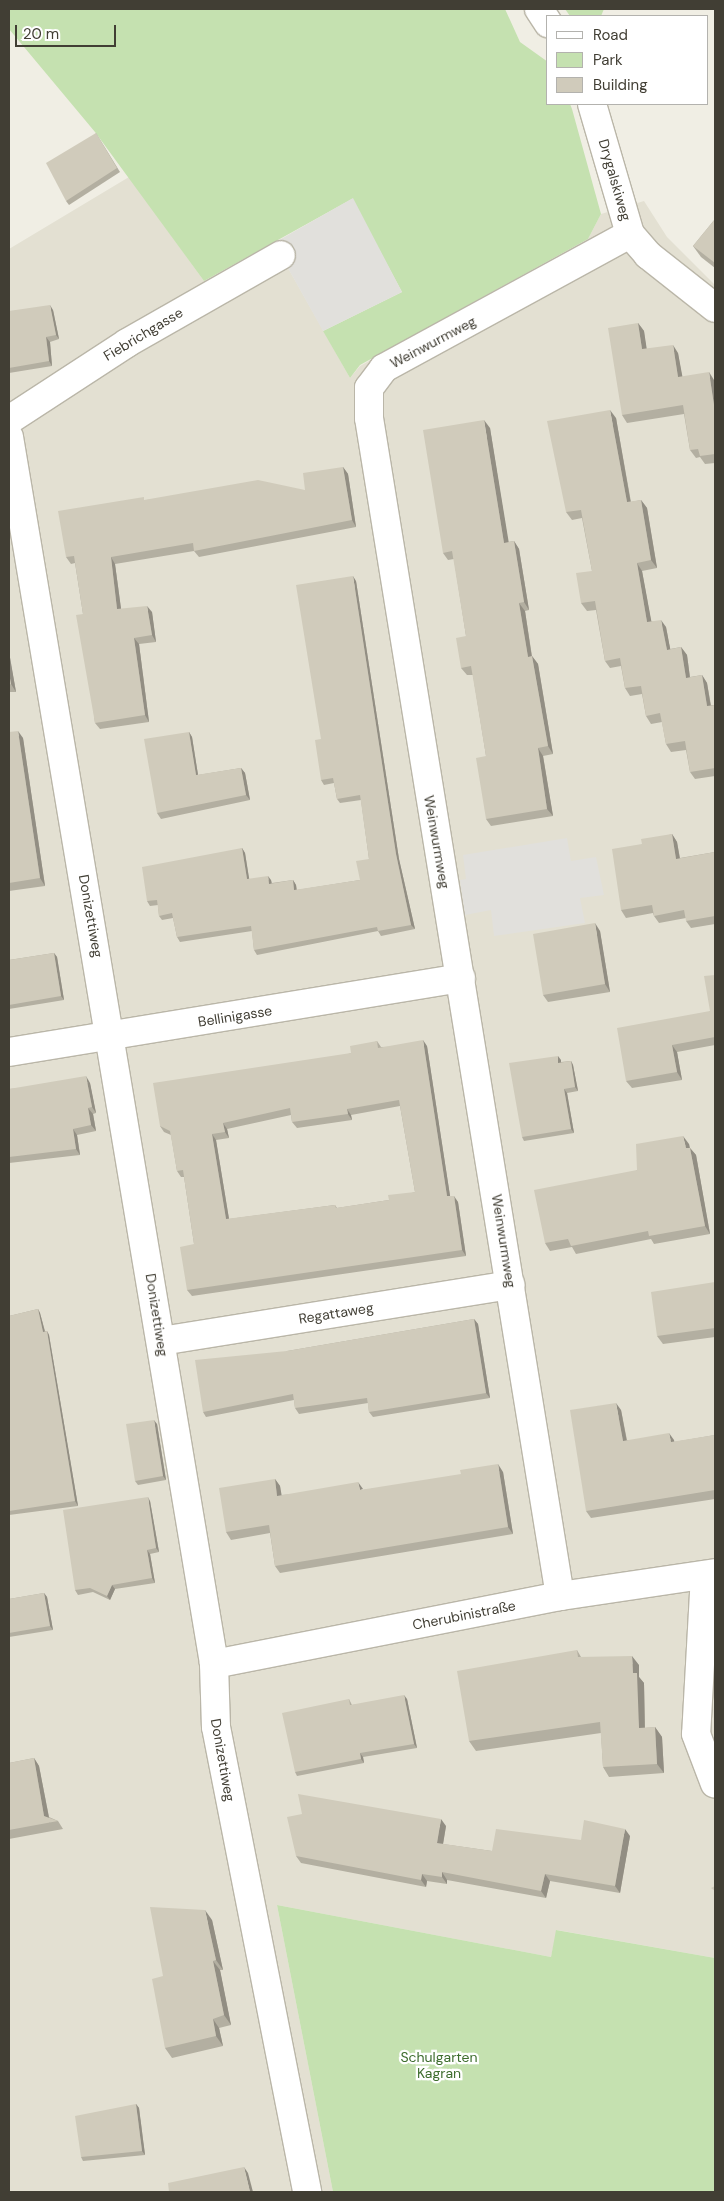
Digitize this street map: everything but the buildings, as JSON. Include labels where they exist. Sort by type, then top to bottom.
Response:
[{"type":"street","points":[[539,9],[546,20]]},
{"type":"street","name":"Drygalskiweg","points":[[592,105],[630,234],[648,255],[715,308]]},
{"type":"street","name":"Weinwurmweg","points":[[560,1596],[369,418],[369,388],[384,368],[630,234]]},
{"type":"street","name":"Fiebrichgasse","points":[[9,420],[127,342],[281,255]]},
{"type":"street","name":"Donizettiweg","points":[[9,437],[112,1036],[214,1664],[216,1727],[307,2192]]},
{"type":"street","name":"Bellinigasse","points":[[9,1052],[461,978]]},
{"type":"street","name":"Regattaweg","points":[[161,1341],[511,1285]]},
{"type":"street","points":[[710,1574],[696,1734],[715,1784]]},
{"type":"street","name":"Cherubinistraße","points":[[214,1664],[560,1596],[710,1574]]},
{"type":"shaded area","points":[[129,177],[204,281],[274,243],[350,378],[360,366],[588,239],[601,214],[644,201],[667,237],[715,285],[715,1958],[557,1930],[551,1957],[277,1905],[333,2192],[9,2192],[9,249]]},
{"type":"shaded area","points":[[353,198],[402,292],[323,331],[274,243]]},
{"type":"shaded area","points":[[567,838],[571,861],[596,857],[604,895],[580,898],[585,923],[494,936],[491,910],[465,915],[460,880],[466,879],[463,855]]},
{"type":"green space","points":[[9,9],[505,9],[520,42],[546,61],[546,105],[570,105],[601,214],[588,239],[360,365],[350,378],[323,331],[402,292],[352,199],[204,281],[95,132],[9,29]]},
{"type":"green space","points":[[565,9],[604,9],[601,15],[569,15]]},
{"type":"green space","name":"Schulgarten Kagran","points":[[277,1905],[551,1957],[556,1930],[715,1958],[715,2192],[333,2192]]}]
